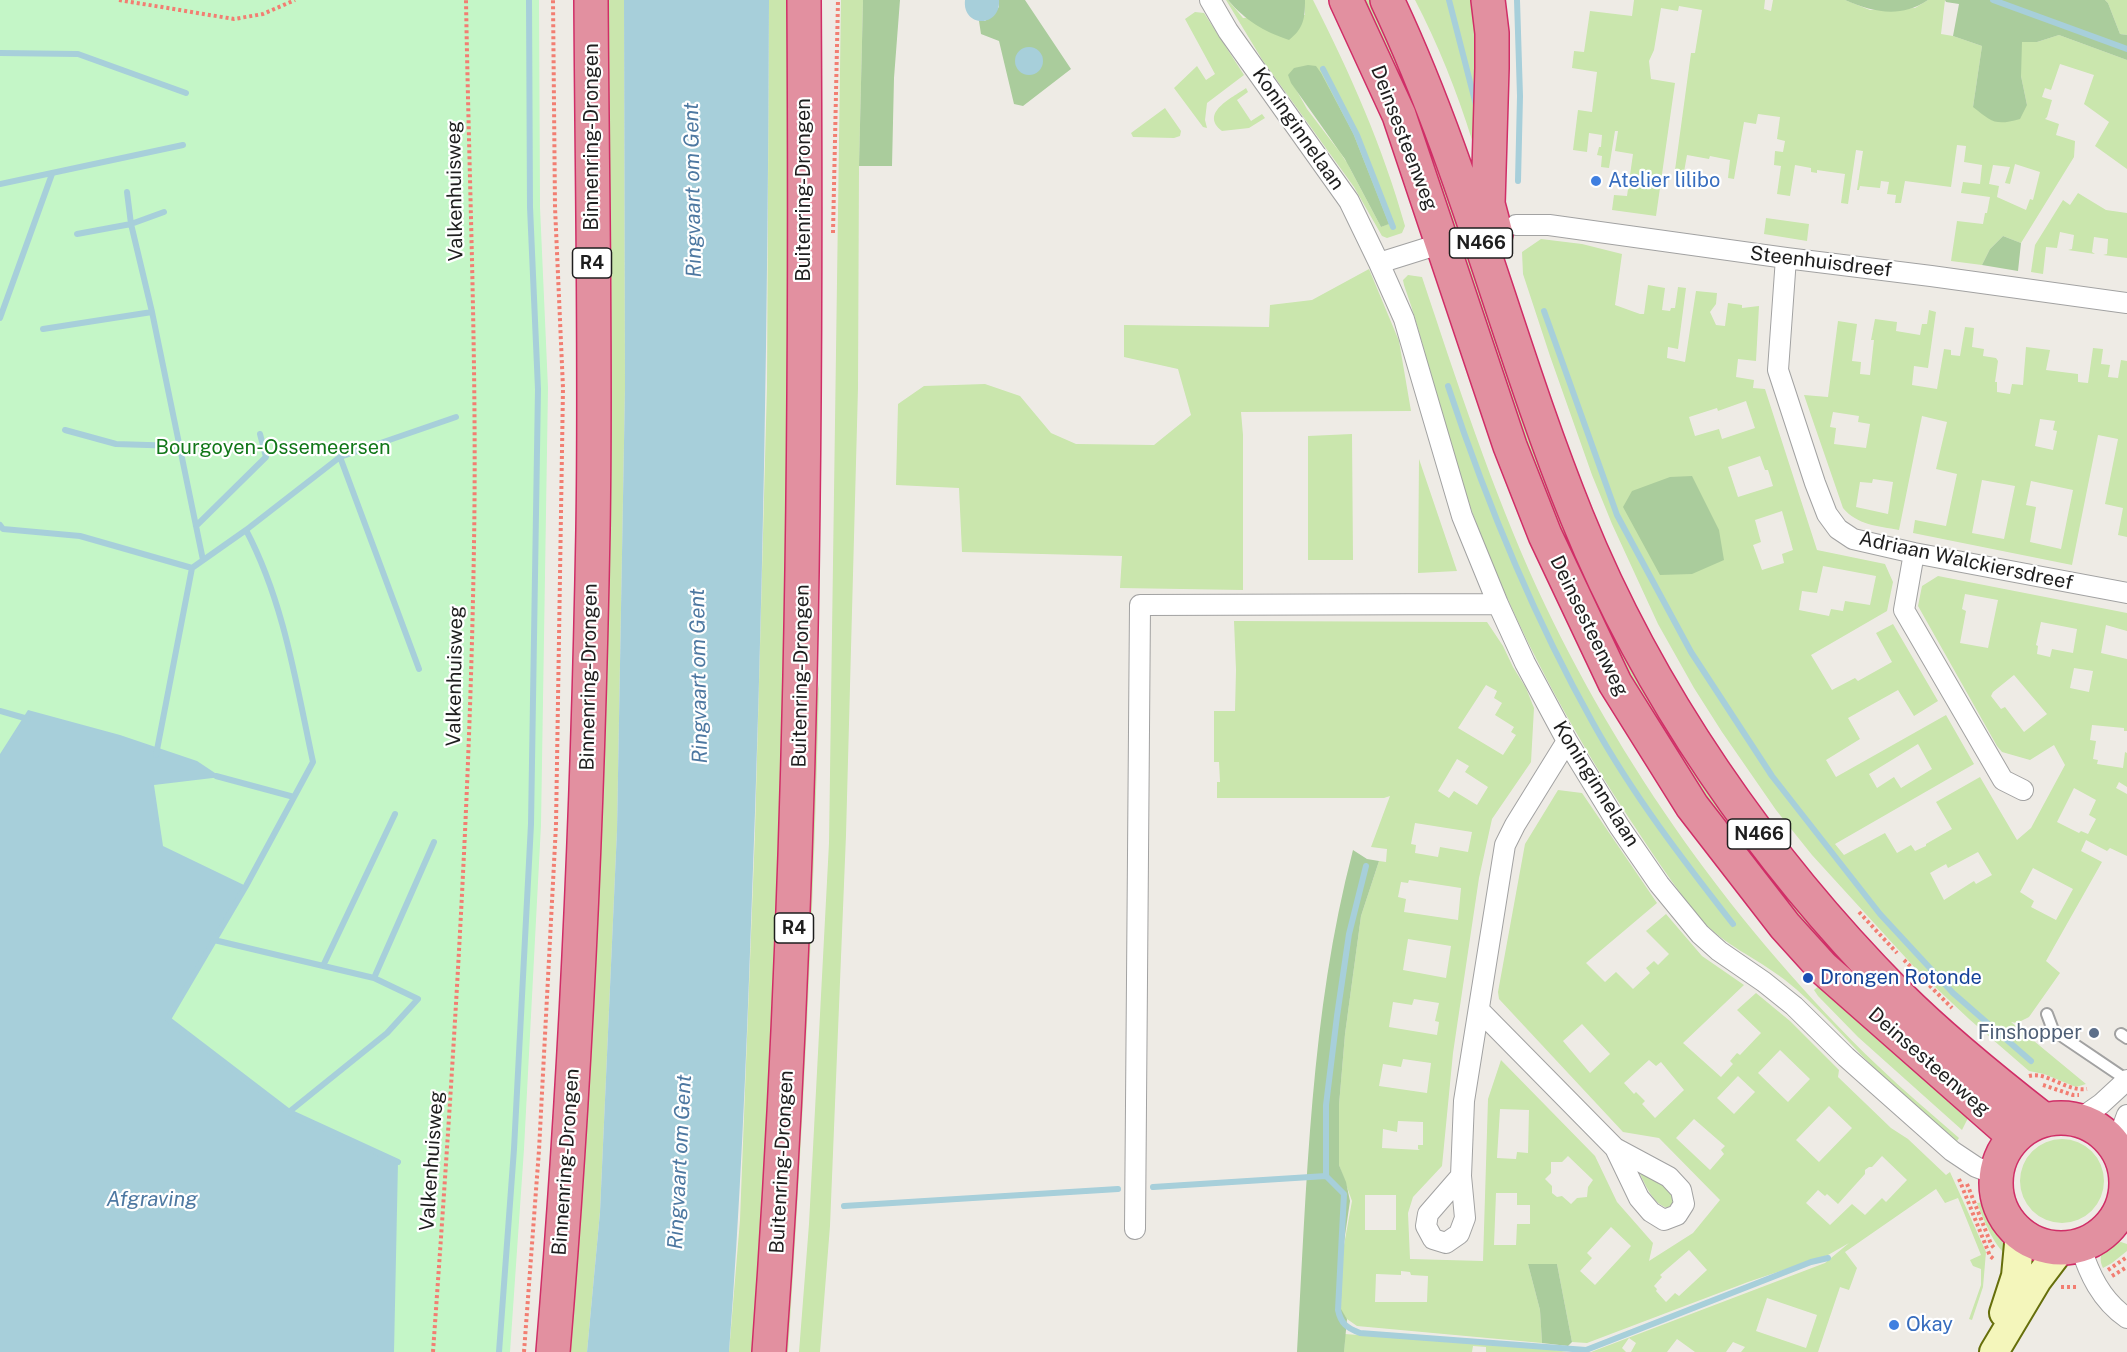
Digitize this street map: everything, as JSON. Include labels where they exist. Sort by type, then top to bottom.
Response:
[{"type":"highway","name":"Binnenring-Drongen","points":[[553,1352],[565,1208],[586,815],[593,527],[591,0]]},
{"type":"highway","name":"Buitenring-Drongen","points":[[769,1352],[791,1005],[797,836],[803,535],[804,0]]},
{"type":"highway","points":[[805,185],[820,134],[825,0]]},
{"type":"highway","name":"Deinsesteenweg","points":[[1346,0],[1398,115],[1510,446],[1545,535],[1615,683],[1692,806],[1785,926],[1823,968],[2015,1137]]},
{"type":"highway","name":"Deinsesteenweg","points":[[1387,0],[1432,101],[1567,490],[1611,592],[1646,660],[1719,780],[1812,900],[1900,997],[1977,1066],[2044,1120]]},
{"type":"highway","points":[[1488,0],[1492,33],[1492,68],[1488,204],[1514,298],[1510,329]]},
{"type":"highway","points":[[2055,1118],[2078,1120],[2101,1132],[2118,1152],[2125,1174],[2123,1212],[2098,1236],[2071,1246],[2040,1243],[2020,1233],[2011,1224],[1999,1201],[1996,1175],[2002,1155],[2024,1129],[2044,1120],[2055,1118]]},
{"type":"street","name":"Koninginnelaan","points":[[1210,0],[1228,31],[1349,201],[1404,319],[1461,516],[1498,604],[1525,663],[1567,741],[1620,826],[1659,884],[1700,933],[1719,951],[1794,1006],[1846,1057],[1965,1161],[1996,1175]]},
{"type":"street","name":"Steenhuisdreef","points":[[1516,225],[1549,225],[2127,303]]},
{"type":"street","points":[[1379,262],[1443,243]]},
{"type":"street","name":"Adriaan Walckiersdreef","points":[[1786,258],[1778,370],[1815,483],[1827,514],[1838,529],[1853,539],[1914,553],[2127,593]]},
{"type":"street","points":[[1914,553],[1904,610],[2003,780],[2023,790]]},
{"type":"street","points":[[1135,1229],[1140,605],[1498,604]]},
{"type":"street","points":[[1461,1176],[1464,1101],[1505,844],[1567,741]]},
{"type":"street","points":[[1479,1010],[1615,1148]]},
{"type":"street","points":[[2078,1120],[2101,1104],[2127,1080]]},
{"type":"street","points":[[2118,1152],[2120,1134],[2127,1114]]},
{"type":"street","points":[[1993,1352],[2018,1268],[2020,1233]]},
{"type":"street","points":[[1993,1352],[2037,1280],[2071,1246],[2112,1306],[2127,1318]]},
{"type":"lane","points":[[2047,1014],[2053,1030],[2127,1080]]},
{"type":"path","points":[[119,0],[234,19],[264,14],[295,0]]},
{"type":"path","name":"Valkenhuisweg","points":[[433,1352],[463,897],[474,545],[466,0]]},
{"type":"path","points":[[525,1352],[539,1150],[556,825],[563,388],[555,207],[554,0]]},
{"type":"path","points":[[1858,911],[1959,1014]]},
{"type":"path","points":[[2023,1072],[2038,1083]]},
{"type":"path","points":[[1965,1161],[1965,1179],[1990,1244],[2001,1256],[2018,1268]]},
{"type":"green space","name":"Bourgoyen-Ossemeersen","points":[[0,0],[539,0],[540,207],[548,388],[541,825],[524,1149],[510,1352],[0,1352]]},
{"type":"green space","points":[[604,0],[624,0],[625,387],[617,830],[600,1212],[587,1352],[565,1352]]},
{"type":"green space","points":[[769,0],[789,0],[785,833],[755,1352],[729,1352],[740,1220],[755,832],[767,386]]},
{"type":"green space","points":[[841,0],[863,0],[859,166],[858,388],[846,835],[830,1226],[820,1352],[799,1352],[809,1224],[829,843]]},
{"type":"green space","points":[[863,0],[900,0],[894,78],[892,166],[859,166]]},
{"type":"green space","points":[[999,0],[1025,0],[1071,69],[1023,106],[1014,104],[999,41],[981,34],[979,21],[985,21],[999,7]]},
{"type":"green space","points":[[1226,0],[1243,18],[1305,15],[1305,0],[1313,0],[1353,83],[1376,139],[1405,226],[1402,233],[1387,238],[1382,236],[1354,187],[1263,61]],"holes":[[[1288,75],[1340,152],[1307,109]],[[1347,163],[1388,224],[1381,227]]]},
{"type":"green space","points":[[1228,0],[1305,0],[1303,22],[1289,40],[1256,25]]},
{"type":"green space","points":[[1358,0],[1374,0],[1610,613],[1918,1026],[1850,977],[1736,846],[1656,727],[1571,563]]},
{"type":"green space","points":[[1415,0],[1480,0],[1475,142],[1472,140],[1439,51]]},
{"type":"green space","points":[[1634,0],[1765,0],[1764,9],[1771,11],[1773,0],[1845,0],[1870,10],[1915,8],[1928,0],[1945,0],[1941,34],[1982,46],[1973,107],[2027,105],[2021,76],[2021,42],[2037,42],[2059,35],[2127,60],[2127,169],[2095,146],[2109,122],[2084,104],[2094,75],[2060,64],[2051,90],[2045,88],[2042,97],[2052,100],[2045,119],[2059,124],[2056,135],[2075,141],[2074,157],[2021,243],[2003,236],[1990,249],[1982,265],[1951,261],[1957,221],[1983,224],[1990,197],[1961,193],[1963,182],[1980,184],[1982,165],[1964,162],[1966,146],[1957,145],[1951,187],[1905,181],[1901,203],[1895,203],[1896,195],[1887,194],[1889,182],[1881,181],[1880,188],[1860,186],[1857,190],[1863,151],[1856,150],[1848,204],[1841,203],[1845,174],[1817,170],[1817,173],[1811,172],[1811,168],[1795,165],[1790,196],[1777,194],[1781,166],[1774,165],[1775,151],[1783,152],[1785,141],[1777,139],[1780,117],[1758,114],[1756,124],[1744,122],[1734,179],[1728,178],[1730,160],[1710,156],[1709,159],[1687,155],[1684,172],[1675,170],[1691,53],[1695,53],[1702,10],[1679,6],[1678,11],[1661,8],[1654,50],[1649,61],[1651,79],[1675,83],[1656,216],[1612,210],[1614,195],[1627,196],[1633,154],[1615,151],[1618,131],[1615,131],[1609,168],[1601,167],[1602,156],[1597,155],[1601,147],[1602,135],[1589,133],[1587,152],[1573,150],[1578,110],[1592,112],[1597,72],[1572,68],[1574,51],[1584,52],[1590,11],[1632,16]],"holes":[[[2015,164],[2040,172],[2033,200],[2030,199],[2026,210],[1997,197],[1999,186],[1989,184],[1993,165],[2010,167],[2005,183],[2010,184]]]},
{"type":"green space","points":[[1845,0],[1928,0],[1907,10],[1886,12]]},
{"type":"green space","points":[[1945,0],[2105,0],[2120,34],[2127,35],[2127,60],[2059,35],[2037,42],[2022,42],[2021,76],[2027,105],[2020,119],[2005,122],[1994,121],[1973,107],[1982,46],[1953,36],[1959,4]]},
{"type":"green space","points":[[2105,0],[2127,0],[2127,35],[2120,34]]},
{"type":"green space","points":[[1195,12],[1204,13],[1244,75],[1207,103],[1205,120],[1207,128],[1203,127],[1174,88],[1197,66],[1206,80],[1215,74],[1185,19]]},
{"type":"green space","points":[[1316,66],[1321,73],[1353,133],[1389,224],[1381,227],[1345,159],[1291,83],[1288,75],[1294,68]]},
{"type":"green space","points":[[1246,88],[1248,92],[1237,100],[1251,121],[1262,114],[1265,118],[1249,128],[1222,131],[1214,118],[1216,112],[1226,101]]},
{"type":"green space","points":[[1165,108],[1181,131],[1180,136],[1174,138],[1133,137],[1131,133]]},
{"type":"green space","points":[[2078,193],[2106,210],[2127,213],[2127,258],[2103,255],[2107,254],[2108,239],[2094,237],[2092,252],[2095,254],[2068,250],[2072,249],[2074,235],[2060,232],[2057,248],[2046,247],[2043,274],[2031,272],[2035,245],[2063,200],[2070,205]]},
{"type":"green space","points":[[1766,218],[1809,224],[1807,241],[1764,234]]},
{"type":"green space","points":[[2003,236],[2021,243],[2018,271],[1982,265],[1990,249]]},
{"type":"green space","points":[[1541,239],[1582,244],[1622,254],[1615,305],[1640,314],[1644,314],[1648,285],[1665,288],[1662,310],[1670,311],[1671,308],[1675,308],[1678,287],[1686,288],[1678,349],[1668,347],[1667,358],[1685,362],[1696,291],[1717,293],[1716,304],[1710,312],[1716,325],[1725,326],[1728,303],[1742,305],[1742,308],[1759,306],[1756,361],[1738,359],[1736,377],[1754,380],[1753,388],[1765,389],[1817,550],[1885,564],[1893,582],[1887,611],[1811,655],[1832,690],[1855,678],[1858,681],[1892,662],[1876,633],[1893,624],[1938,701],[1914,716],[1898,690],[1848,718],[1860,739],[1826,760],[1836,777],[1946,715],[1974,764],[1835,844],[1844,855],[1885,833],[1897,853],[1911,845],[1915,851],[1926,846],[1952,829],[1936,802],[1980,777],[2017,840],[2031,828],[2065,765],[2054,745],[2030,760],[2002,752],[1997,746],[1918,606],[1922,586],[1938,576],[2127,613],[2127,631],[2106,625],[2101,653],[2127,659],[2127,731],[2124,731],[2124,728],[2092,725],[2090,740],[2096,741],[2093,759],[2098,760],[2097,764],[2123,768],[2125,752],[2127,753],[2127,787],[2119,782],[2116,788],[2127,794],[2127,856],[2110,848],[2107,851],[2086,840],[2081,851],[2102,862],[2046,961],[2060,973],[2029,1017],[2017,1023],[2011,1022],[2086,1084],[2076,1087],[2044,1074],[2029,1071],[1916,969],[1812,855],[1776,810],[1722,732],[1658,624],[1612,524],[1550,356],[1523,274],[1522,252]],"holes":[[[1746,401],[1755,428],[1722,439],[1719,429],[1695,436],[1689,417],[1717,408],[1718,411]],[[1760,456],[1773,486],[1738,497],[1728,467]],[[1782,511],[1793,550],[1782,554],[1784,563],[1762,570],[1753,545],[1761,542],[1755,520]],[[1823,566],[1876,576],[1870,605],[1845,601],[1843,611],[1831,609],[1829,616],[1799,610],[1802,591],[1817,593]],[[1965,594],[1998,600],[1988,648],[1960,643],[1966,611],[1962,609]],[[2041,622],[2077,629],[2073,653],[2052,649],[2050,657],[2037,654],[2038,646],[2036,645]],[[2074,668],[2093,671],[2089,692],[2070,688]],[[2014,675],[2047,714],[2024,732],[2005,707],[2001,709],[1991,696]],[[1918,744],[1932,769],[1901,788],[1894,777],[1877,788],[1869,774]],[[2074,788],[2096,800],[2089,815],[2096,819],[2088,834],[2081,831],[2079,833],[2057,822]],[[1978,852],[1992,875],[1976,884],[1974,881],[1944,900],[1930,873],[1946,864],[1948,868]],[[2033,868],[2073,889],[2056,920],[2031,907],[2034,901],[2020,892]]]},
{"type":"green space","points":[[1369,269],[1399,341],[1411,411],[1241,412],[1243,590],[1120,588],[1122,556],[962,552],[959,488],[896,485],[898,404],[924,386],[985,384],[1020,396],[1051,433],[1076,444],[1154,445],[1191,415],[1178,369],[1124,357],[1124,325],[1269,327],[1270,305],[1312,300]]},
{"type":"green space","points":[[1408,275],[1422,277],[1490,473],[1537,588],[1569,654],[1644,781],[1685,842],[1777,959],[1826,1014],[1878,1066],[1959,1138],[1957,1141],[1874,1068],[1797,990],[1709,928],[1690,906],[1627,815],[1551,688],[1508,600],[1489,554],[1448,440],[1404,285],[1403,280]]},
{"type":"green space","points":[[1929,310],[1936,312],[1928,368],[1914,366],[1912,385],[1937,389],[1944,349],[1951,350],[1951,355],[1960,356],[1965,327],[1974,328],[1972,347],[1984,349],[1983,356],[1996,358],[1998,361],[1995,382],[1997,382],[1997,392],[2010,394],[2012,384],[2023,385],[2026,347],[2050,350],[2046,370],[2078,374],[2078,382],[2088,383],[2093,348],[2103,349],[2101,364],[2110,365],[2108,377],[2118,378],[2121,360],[2127,361],[2127,537],[2118,535],[2123,508],[2105,504],[2118,439],[2098,435],[2072,565],[1913,533],[1915,520],[1946,526],[1957,474],[1936,469],[1947,422],[1922,416],[1899,530],[1861,521],[1843,508],[1804,395],[1828,397],[1838,321],[1857,324],[1852,361],[1861,362],[1860,374],[1870,375],[1874,340],[1871,340],[1875,319],[1897,322],[1896,331],[1920,335],[1922,324],[1927,324]],"holes":[[[1833,412],[1859,416],[1858,422],[1870,424],[1866,448],[1834,444],[1836,428],[1830,427]],[[2040,419],[2055,421],[2053,430],[2057,431],[2053,450],[2035,446]],[[1873,479],[1893,482],[1888,514],[1856,507],[1860,482],[1872,483]],[[1982,480],[2015,486],[2004,539],[1972,533]],[[2031,481],[2073,490],[2061,549],[2030,542],[2036,507],[2026,505]]]},
{"type":"green space","points":[[1352,434],[1353,560],[1308,560],[1308,436]]},
{"type":"green space","points":[[1419,459],[1457,571],[1418,573]]},
{"type":"green space","points":[[1692,476],[1719,530],[1724,560],[1692,574],[1660,575],[1623,507],[1632,491],[1670,477]]},
{"type":"green space","points":[[1234,621],[1487,622],[1526,688],[1534,708],[1531,762],[1492,819],[1479,878],[1453,1053],[1442,1166],[1413,1197],[1408,1213],[1410,1259],[1483,1261],[1488,1099],[1501,1060],[1595,1156],[1617,1202],[1653,1243],[1649,1261],[1693,1233],[1720,1200],[1659,1138],[1623,1132],[1499,999],[1498,992],[1525,844],[1558,790],[1582,793],[1657,903],[1586,963],[1605,982],[1616,972],[1633,989],[1650,973],[1646,968],[1654,961],[1658,965],[1669,954],[1646,931],[1666,914],[1702,956],[1744,985],[1683,1043],[1721,1077],[1733,1064],[1730,1061],[1737,1053],[1740,1055],[1761,1033],[1737,1010],[1756,993],[1790,1021],[1839,1070],[1838,1077],[1891,1128],[1908,1139],[1946,1175],[1950,1172],[1986,1252],[1983,1287],[1972,1320],[1969,1319],[1981,1285],[1981,1269],[1973,1266],[1970,1260],[1981,1255],[1958,1198],[1945,1203],[1936,1189],[1845,1252],[1857,1268],[1849,1290],[1840,1287],[1818,1352],[1741,1352],[1745,1347],[1733,1342],[1726,1352],[1695,1352],[1677,1339],[1667,1352],[1631,1352],[1636,1343],[1629,1338],[1622,1348],[1626,1352],[1591,1352],[1825,1263],[1849,1243],[1828,1255],[1748,1282],[1587,1343],[1572,1342],[1557,1264],[1528,1264],[1540,1310],[1542,1343],[1357,1326],[1347,1319],[1341,1310],[1342,1256],[1352,1201],[1339,1165],[1339,1105],[1345,1034],[1361,916],[1379,861],[1386,862],[1387,849],[1371,847],[1390,796],[1384,798],[1217,798],[1217,782],[1220,782],[1219,762],[1214,762],[1214,711],[1235,711]],"holes":[[[1486,685],[1497,691],[1494,698],[1502,703],[1495,715],[1514,727],[1511,732],[1516,735],[1503,755],[1458,728]],[[1457,759],[1469,766],[1465,772],[1488,787],[1477,805],[1454,791],[1449,798],[1438,791]],[[1415,823],[1472,832],[1468,852],[1440,847],[1438,857],[1415,853],[1416,845],[1411,844]],[[1409,880],[1461,888],[1458,920],[1404,912],[1406,899],[1398,897],[1401,882],[1408,883]],[[1408,939],[1451,946],[1446,978],[1403,970]],[[1414,999],[1439,1003],[1435,1021],[1439,1022],[1437,1035],[1389,1027],[1393,1002],[1412,1005]],[[1582,1024],[1610,1054],[1590,1073],[1563,1041]],[[1780,1050],[1810,1079],[1788,1102],[1758,1073]],[[1403,1059],[1431,1063],[1427,1093],[1379,1086],[1383,1064],[1401,1067]],[[1649,1060],[1656,1066],[1661,1062],[1684,1090],[1655,1118],[1642,1104],[1645,1101],[1636,1092],[1634,1094],[1624,1083]],[[1738,1076],[1755,1092],[1734,1114],[1717,1098]],[[1829,1106],[1852,1128],[1819,1162],[1796,1140]],[[1500,1109],[1529,1110],[1528,1153],[1517,1152],[1516,1159],[1497,1158]],[[1694,1119],[1725,1146],[1721,1150],[1724,1154],[1710,1170],[1676,1138]],[[1398,1121],[1423,1122],[1423,1145],[1418,1145],[1420,1150],[1382,1148],[1383,1129],[1397,1132]],[[1568,1156],[1593,1180],[1588,1187],[1587,1197],[1577,1198],[1571,1204],[1562,1196],[1557,1197],[1552,1193],[1552,1186],[1545,1179],[1551,1173],[1551,1162],[1562,1162]],[[1882,1156],[1907,1180],[1886,1202],[1882,1198],[1865,1215],[1852,1204],[1830,1225],[1806,1203],[1818,1190],[1825,1196],[1827,1194],[1838,1204],[1865,1174],[1865,1170],[1872,1167]],[[1496,1193],[1517,1193],[1517,1205],[1530,1205],[1530,1224],[1517,1224],[1516,1245],[1494,1245]],[[1365,1195],[1396,1195],[1396,1230],[1365,1230]],[[1611,1227],[1631,1246],[1595,1285],[1580,1271],[1592,1258],[1587,1253]],[[1689,1250],[1707,1270],[1679,1296],[1675,1293],[1666,1302],[1656,1291],[1654,1286],[1662,1277],[1660,1275]],[[1401,1271],[1410,1272],[1411,1275],[1428,1276],[1427,1302],[1375,1302],[1376,1274],[1401,1275]],[[1767,1298],[1817,1315],[1806,1348],[1756,1331]]]},
{"type":"green space","points":[[819,684],[811,935],[798,1185],[788,1352],[781,1352],[815,704]]},
{"type":"green space","points":[[1353,850],[1367,859],[1379,861],[1361,916],[1345,1034],[1339,1105],[1339,1165],[1350,1201],[1342,1256],[1341,1309],[1347,1319],[1344,1352],[1297,1352],[1308,1163],[1319,1037],[1339,912]]},
{"type":"green space","points":[[1822,983],[1970,1114],[1962,1130],[1858,1037],[1818,996],[1814,990]]},
{"type":"green space","points":[[2062,1139],[2078,1142],[2092,1151],[2101,1165],[2104,1181],[2101,1197],[2092,1211],[2078,1220],[2062,1223],[2046,1220],[2032,1211],[2023,1197],[2020,1181],[2023,1165],[2032,1151],[2046,1142]]},
{"type":"green space","points":[[1639,1169],[1658,1180],[1669,1191],[1673,1202],[1669,1208],[1654,1199]]},
{"type":"green space","points":[[1986,1202],[1997,1227],[2007,1239],[2012,1261],[1995,1241],[1977,1203]]},
{"type":"green space","points":[[2121,1242],[2127,1244],[2127,1251],[2103,1268],[2101,1258],[2104,1250]]},
{"type":"green space","points":[[1528,1264],[1557,1264],[1572,1342],[1568,1346],[1542,1343],[1540,1310]]},
{"type":"green space","points":[[1345,1334],[1568,1352],[1486,1352],[1486,1347],[1473,1346],[1472,1352],[1344,1352]]},
{"type":"water","name":"Ringvaart om Gent","points":[[624,0],[769,0],[766,346],[759,693],[745,1085],[729,1352],[587,1352],[600,1212],[617,830],[625,387]]},
{"type":"water","points":[[965,0],[999,0],[998,9],[988,20],[975,20],[969,16]]},
{"type":"water","points":[[1029,47],[1039,51],[1043,61],[1039,71],[1029,75],[1019,71],[1015,61],[1019,51]]},
{"type":"water","name":"Afgraving","points":[[28,710],[120,735],[197,761],[221,777],[154,785],[163,846],[246,886],[168,1019],[289,1112],[398,1162],[394,1352],[0,1352],[0,754]]},
{"type":"waterway","points":[[499,1352],[514,1149],[531,824],[538,389],[530,207],[529,0]]},
{"type":"waterway","points":[[1449,0],[1476,105]]},
{"type":"waterway","points":[[1517,0],[1520,96],[1518,181]]},
{"type":"waterway","points":[[1993,0],[2127,49]]},
{"type":"waterway","points":[[0,53],[78,54],[186,93]]},
{"type":"waterway","points":[[1323,69],[1357,135],[1393,227]]},
{"type":"waterway","points":[[0,184],[183,145]]},
{"type":"waterway","points":[[0,318],[52,174]]},
{"type":"waterway","points":[[127,192],[131,224],[152,312],[203,560]]},
{"type":"waterway","points":[[77,234],[131,224],[164,212]]},
{"type":"waterway","points":[[1544,311],[1617,515],[1691,652],[1772,776],[1880,914],[1953,993],[2031,1061]]},
{"type":"waterway","points":[[43,329],[152,312]]},
{"type":"waterway","points":[[1448,386],[1512,558],[1571,682],[1608,750],[1642,801],[1733,924]]},
{"type":"waterway","points":[[340,457],[456,417]]},
{"type":"waterway","points":[[65,430],[116,444],[179,446]]},
{"type":"waterway","points":[[196,526],[266,457],[260,434]]},
{"type":"waterway","points":[[246,530],[340,457],[419,669]]},
{"type":"waterway","points":[[0,525],[3,529],[80,536],[192,568],[246,530],[270,586],[287,643],[313,762],[246,886],[168,1019]]},
{"type":"waterway","points":[[156,755],[192,568]]},
{"type":"waterway","points":[[0,711],[28,719]]},
{"type":"waterway","points":[[216,776],[294,797]]},
{"type":"waterway","points":[[323,966],[395,814]]},
{"type":"waterway","points":[[374,978],[434,842]]},
{"type":"waterway","points":[[1153,1187],[1326,1176],[1326,1105],[1337,1016],[1349,934],[1366,866]]},
{"type":"waterway","points":[[214,940],[374,978],[418,999],[387,1033],[289,1112]]},
{"type":"waterway","points":[[170,1021],[289,1112],[398,1162]]},
{"type":"waterway","points":[[1326,1176],[1344,1194],[1338,1310],[1345,1325],[1360,1333],[1586,1350],[1811,1262],[1828,1258]]},
{"type":"waterway","points":[[844,1206],[1118,1189]]},
{"type":"place","name":"Atelier lilibo","points":[[1596,181]]},
{"type":"place","name":"Drongen Rotonde","points":[[1808,978]]},
{"type":"place","name":"Finshopper","points":[[2094,1033]]},
{"type":"place","name":"Okay","points":[[1894,1325]]}]
